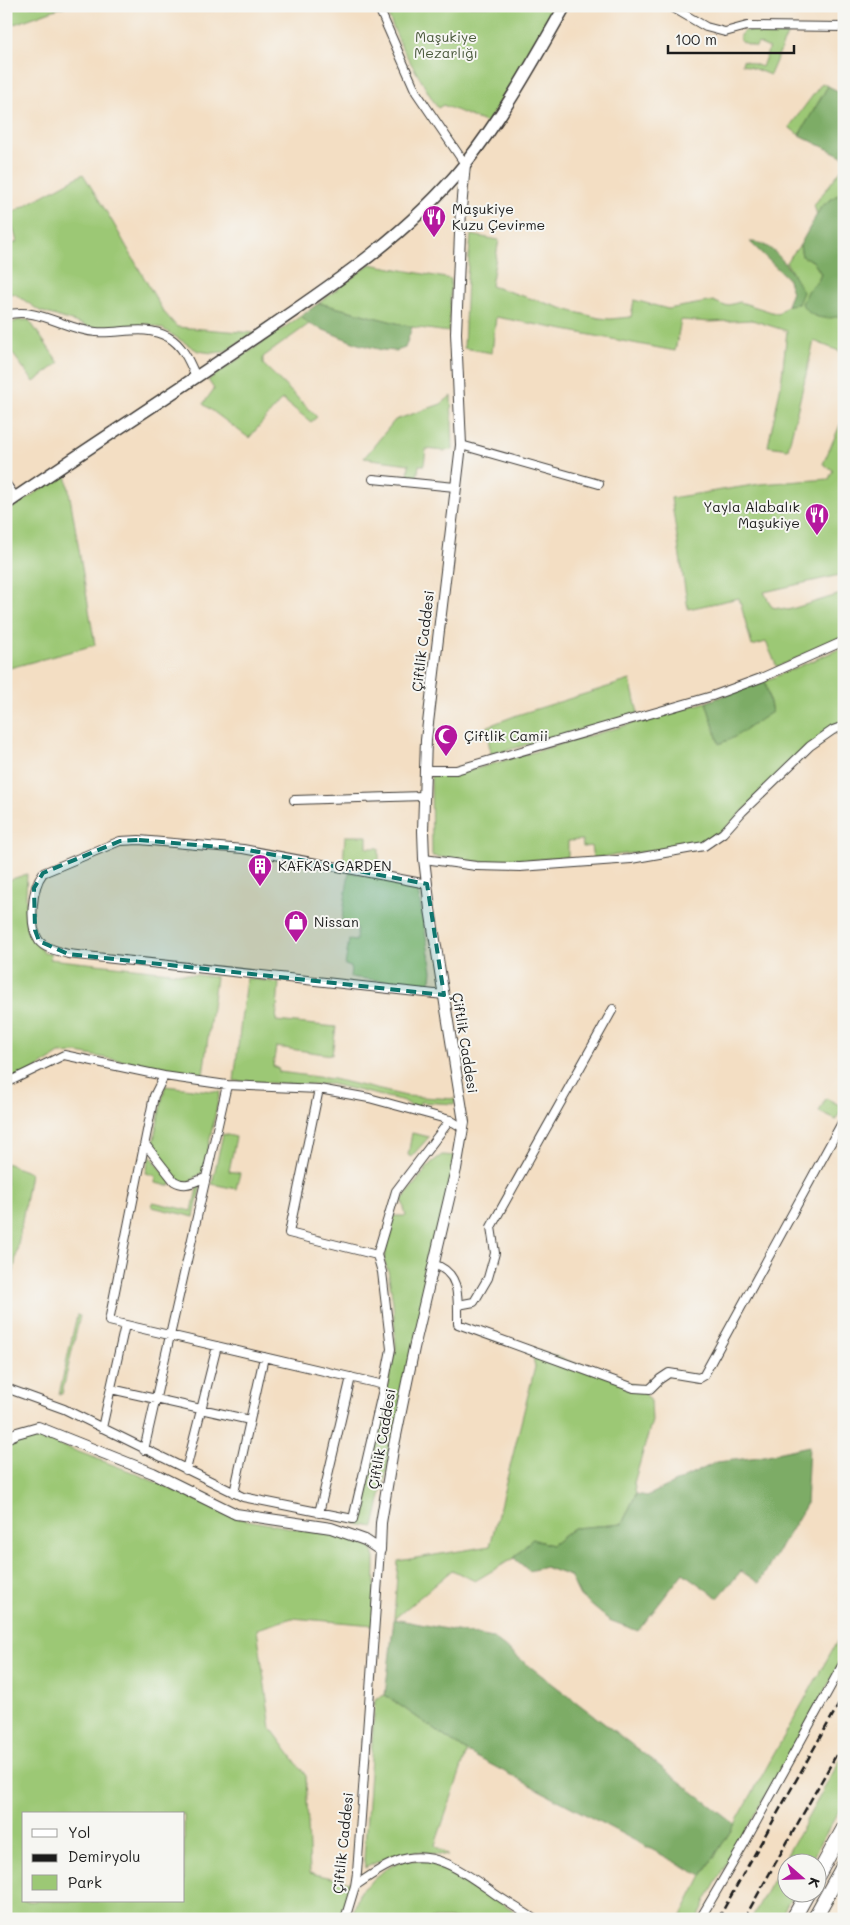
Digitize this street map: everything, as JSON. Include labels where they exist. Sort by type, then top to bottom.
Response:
[{"type":"highway","points":[[828,1857],[844,1828]]},
{"type":"highway","points":[[814,1919],[844,1865]]},
{"type":"highway","points":[[793,1919],[802,1902]]},
{"type":"main road","points":[[11,501],[325,291],[361,264],[418,214],[465,164],[499,116],[565,6]]},
{"type":"street","points":[[378,6],[416,92],[465,164]]},
{"type":"street","points":[[670,6],[706,27],[725,32],[747,26],[844,27]]},
{"type":"street","name":"Çiftlik Caddesi","points":[[345,1919],[355,1886],[382,1523],[393,1450],[433,1264],[456,1169],[464,1122],[427,884],[424,859],[423,796],[426,740],[461,445],[456,333],[461,209],[465,164]]},
{"type":"street","points":[[6,315],[19,312],[35,314],[96,332],[145,330],[160,333],[172,339],[182,348],[196,378]]},
{"type":"street","points":[[461,445],[599,484]]},
{"type":"street","points":[[373,479],[456,487]]},
{"type":"street","points":[[6,484],[11,501]]},
{"type":"street","points":[[424,770],[456,770],[712,696],[762,678],[844,641]]},
{"type":"street","points":[[424,859],[476,866],[520,867],[631,858],[704,846],[723,834],[742,812],[810,746],[833,730],[844,726]]},
{"type":"street","points":[[294,800],[423,796]]},
{"type":"street","points":[[427,884],[228,847],[139,840],[120,841],[43,873],[37,880],[33,900],[35,930],[39,941],[44,945],[53,950],[68,954],[444,995]]},
{"type":"street","points":[[458,1305],[474,1302],[488,1278],[495,1253],[491,1227],[613,1009]]},
{"type":"street","points":[[6,1083],[64,1055],[164,1076],[227,1085],[319,1089],[369,1098],[450,1120],[463,1128]]},
{"type":"street","points":[[164,1076],[154,1096],[146,1144],[109,1321],[384,1385]]},
{"type":"street","points":[[144,1450],[227,1085]]},
{"type":"street","points":[[319,1089],[288,1233],[377,1255]]},
{"type":"street","points":[[433,1264],[444,1267],[455,1282],[458,1324],[634,1388],[650,1388],[669,1373],[699,1378],[704,1375],[844,1119]]},
{"type":"street","points":[[6,1388],[64,1409],[244,1498],[353,1519],[391,1349],[382,1272],[377,1255],[396,1191],[450,1120]]},
{"type":"street","points":[[146,1144],[174,1181],[180,1185],[187,1185],[205,1178]]},
{"type":"street","points":[[102,1428],[125,1325]]},
{"type":"street","points":[[186,1470],[217,1346]]},
{"type":"street","points":[[234,1493],[264,1357]]},
{"type":"street","points":[[319,1512],[351,1377]]},
{"type":"street","points":[[111,1389],[250,1420]]},
{"type":"street","points":[[6,1438],[17,1432],[38,1427],[153,1473],[236,1514],[331,1528],[364,1540],[380,1550]]},
{"type":"street","points":[[700,1919],[744,1844],[844,1662]]},
{"type":"street","points":[[355,1886],[398,1860],[416,1858],[434,1860],[453,1866],[473,1877],[534,1919]]},
{"type":"highlighted area","points":[[139,840],[243,849],[427,884],[444,995],[68,954],[39,941],[35,930],[34,888],[43,873],[120,841]]},
{"type":"green space","points":[[6,6],[65,6],[6,27]]},
{"type":"green space","name":"Maşukiye Mezarlığı","points":[[384,6],[557,6],[487,123],[443,105],[438,108],[402,48]]},
{"type":"green space","points":[[790,28],[770,75],[742,64],[743,60],[762,67],[769,48],[758,43],[756,47],[740,41],[740,35],[744,31]]},
{"type":"green space","points":[[822,83],[828,86],[799,135],[790,126]]},
{"type":"green space","points":[[828,86],[844,94],[844,157],[799,135]]},
{"type":"green space","points":[[844,166],[844,190],[821,207],[817,215],[814,205]]},
{"type":"green space","points":[[83,174],[163,311],[177,327],[254,333],[224,352],[198,351],[163,329],[148,324],[93,328],[40,311],[15,294],[6,293],[6,246],[17,242],[12,224],[6,226],[6,216]]},
{"type":"green space","points":[[844,190],[844,314],[832,318],[821,318],[810,313],[802,304],[807,291],[818,281],[821,274],[813,261],[802,256],[800,245],[821,207]]},
{"type":"green space","points":[[471,235],[499,240],[491,286],[571,311],[610,319],[631,317],[634,300],[668,309],[713,301],[725,306],[740,302],[778,314],[787,305],[798,304],[793,274],[786,262],[800,245],[802,256],[813,261],[821,274],[818,281],[807,291],[842,315],[844,314],[844,353],[814,341],[788,449],[768,446],[781,385],[787,331],[752,320],[710,322],[681,320],[675,351],[496,317],[492,353],[464,348]]},
{"type":"green space","points":[[750,242],[759,243],[767,247],[782,260],[803,292],[798,304],[787,305],[792,292],[787,278]]},
{"type":"green space","points":[[370,264],[451,279],[449,332],[412,327],[319,303]]},
{"type":"green space","points":[[319,303],[412,327],[405,348],[396,351],[382,350],[358,344],[309,324],[301,316]]},
{"type":"green space","points":[[301,316],[309,324],[263,357],[263,364],[317,417],[311,422],[282,399],[249,438],[203,404],[214,389],[208,380]]},
{"type":"green space","points":[[19,320],[29,320],[59,363],[34,382],[6,345],[6,325]]},
{"type":"green space","points":[[451,396],[453,450],[426,449],[424,465],[419,465],[417,479],[408,478],[409,464],[364,458],[395,420],[441,404]]},
{"type":"green space","points":[[844,416],[844,471],[842,474],[844,475],[844,574],[764,592],[772,607],[788,610],[844,593],[844,637],[777,667],[766,642],[752,646],[739,598],[688,609],[671,498],[760,484],[829,479],[833,470],[823,464]]},
{"type":"green space","points":[[66,473],[95,645],[6,669],[6,512]]},
{"type":"green space","points":[[844,647],[844,723],[834,726],[721,832],[699,845],[593,858],[591,846],[583,847],[582,840],[568,841],[568,857],[510,863],[476,862],[432,856],[431,774],[458,774],[706,702],[719,743],[772,712],[765,681]]},
{"type":"green space","points":[[630,680],[638,713],[491,755],[486,727],[517,715]]},
{"type":"green space","points":[[765,681],[772,712],[733,738],[719,744],[706,702]]},
{"type":"green space","points":[[345,836],[367,836],[367,848],[379,848],[379,869],[343,863]]},
{"type":"green space","points":[[349,872],[417,886],[432,971],[431,979],[427,986],[350,977],[351,967],[345,965],[349,940],[356,941],[357,928],[341,925]]},
{"type":"green space","points":[[27,874],[27,931],[44,953],[51,954],[50,959],[216,977],[203,1075],[77,1053],[59,1054],[6,1089],[6,881]]},
{"type":"green space","points":[[246,978],[279,983],[276,1021],[336,1027],[332,1055],[276,1047],[273,1066],[278,1068],[279,1072],[333,1079],[406,1096],[455,1099],[455,1104],[420,1102],[418,1110],[404,1101],[330,1084],[309,1085],[234,1081]]},
{"type":"green space","points":[[165,1086],[220,1092],[203,1172],[189,1182],[180,1181],[174,1176],[160,1158],[153,1144]]},
{"type":"green space","points":[[826,1098],[843,1107],[836,1120],[819,1112]]},
{"type":"green space","points":[[412,1133],[429,1137],[411,1157],[408,1155]]},
{"type":"green space","points":[[223,1134],[236,1137],[229,1171],[240,1173],[236,1189],[212,1184]]},
{"type":"green space","points":[[150,1155],[172,1183],[170,1186],[155,1183],[156,1176],[146,1173]]},
{"type":"green space","points":[[442,1155],[457,1156],[374,1527],[355,1524],[396,1349],[393,1302],[388,1271],[384,1260],[393,1216],[406,1216],[402,1200],[431,1163]]},
{"type":"green space","points":[[6,1163],[30,1173],[6,1318]]},
{"type":"green space","points":[[198,1184],[201,1185],[194,1217],[152,1207],[153,1202],[192,1211]]},
{"type":"green space","points":[[77,1315],[80,1316],[62,1394],[59,1394]]},
{"type":"green space","points":[[538,1350],[640,1387],[651,1401],[652,1421],[634,1483],[636,1494],[622,1524],[574,1528],[552,1545],[532,1540],[514,1558],[475,1581],[452,1570],[394,1619],[398,1561],[490,1546],[535,1367],[533,1357]]},
{"type":"green space","points":[[21,1435],[39,1437],[132,1472],[241,1519],[337,1536],[362,1542],[372,1549],[375,1558],[374,1625],[292,1618],[257,1629],[271,1728],[306,1776],[310,1873],[350,1882],[347,1905],[341,1919],[6,1919],[6,1442]]},
{"type":"green space","points":[[809,1446],[806,1505],[759,1583],[741,1571],[718,1598],[683,1573],[638,1631],[609,1620],[580,1596],[570,1576],[545,1567],[529,1571],[514,1558],[532,1539],[552,1545],[574,1528],[622,1524],[636,1494],[647,1496],[717,1462],[759,1457]]},
{"type":"green space","points":[[394,1619],[493,1638],[735,1824],[702,1876],[467,1752],[385,1695]]},
{"type":"green space","points":[[844,1629],[844,1657],[706,1900],[698,1919],[680,1919],[702,1876],[735,1824]]},
{"type":"green space","points":[[385,1695],[467,1752],[435,1845],[448,1856],[425,1852],[405,1853],[386,1858],[365,1868],[364,1859],[375,1699]]},
{"type":"green space","points":[[844,1753],[844,1802],[816,1852],[789,1852]]},
{"type":"green space","points":[[404,1860],[427,1861],[447,1866],[526,1919],[351,1919],[360,1891],[388,1867]]},
{"type":"green space","points":[[778,1871],[778,1902],[789,1902],[779,1919],[751,1919]]},
{"type":"railway","points":[[718,1919],[844,1695]]},
{"type":"railway","points":[[744,1919],[844,1741]]},
{"type":"place","name":"Maşukiye Kuzu Çevirme","points":[[434,238]]},
{"type":"place","name":"Yayla Alabalık Maşukiye","points":[[817,536]]},
{"type":"place","name":"Çiftlik Camii","points":[[446,757]]},
{"type":"place","name":"KAFKAS GARDEN","points":[[260,887]]},
{"type":"place","name":"Nissan","points":[[296,943]]}]
